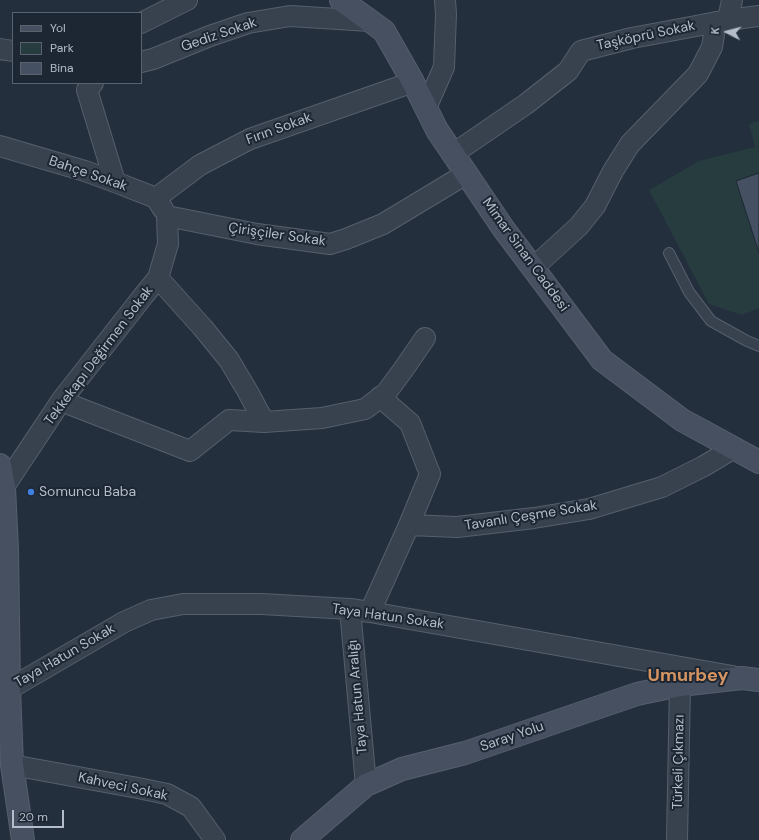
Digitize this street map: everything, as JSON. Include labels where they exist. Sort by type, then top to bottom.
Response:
[{"type":"street","points":[[142,22],[187,0]]},
{"type":"street","name":"Mimar Sinan Caddesi","points":[[341,0],[384,31],[437,130],[466,174],[503,228],[602,360],[682,420],[759,462]]},
{"type":"street","points":[[426,108],[444,67],[446,14],[445,0]]},
{"type":"street","points":[[533,268],[580,226],[595,206],[613,171],[630,144],[698,74],[712,47],[732,0]]},
{"type":"street","name":"Gediz Sokak","points":[[142,62],[248,22],[290,16],[370,22]]},
{"type":"street","name":"Taşköprü Sokak","points":[[453,154],[526,104],[568,71],[581,51],[632,38],[722,21],[759,16]]},
{"type":"street","points":[[0,49],[12,51]]},
{"type":"street","name":"Fırın Sokak","points":[[156,198],[200,165],[250,139],[412,82]]},
{"type":"street","points":[[92,84],[87,90],[115,182]]},
{"type":"street","name":"Bahçe Sokak","points":[[0,146],[85,171],[156,198]]},
{"type":"street","name":"Çirişçiler Sokak","points":[[167,216],[257,234],[330,244],[383,224],[466,174]]},
{"type":"street","points":[[156,198],[167,216]]},
{"type":"street","name":"Tekkekapı Değirmen Sokak","points":[[4,487],[61,401],[158,278],[168,244],[167,216]]},
{"type":"street","points":[[158,278],[203,328],[229,360],[264,422]]},
{"type":"street","points":[[61,401],[190,451],[229,420],[264,422],[322,418],[365,409],[386,393],[425,338]]},
{"type":"street","points":[[370,612],[430,474],[410,423],[380,397]]},
{"type":"street","name":"Tavanlı Çeşme Sokak","points":[[409,525],[457,527],[534,518],[589,509],[662,487],[704,466],[734,448]]},
{"type":"street","points":[[0,465],[4,487],[7,549],[9,689],[12,765],[23,840]]},
{"type":"street","name":"Taya Hatun Sokak","points":[[9,689],[124,622],[151,610],[183,604],[261,604],[350,609],[751,679]]},
{"type":"street","name":"Taya Hatun Aralığı","points":[[350,609],[366,785]]},
{"type":"street","name":"Saray Yolu","points":[[302,840],[366,785],[402,769],[465,754],[637,694],[680,685],[751,679]]},
{"type":"street","name":"Türkeli Çıkmazı","points":[[677,840],[680,685]]},
{"type":"street","name":"Kahveci Sokak","points":[[12,765],[167,794],[191,807],[216,840]]},
{"type":"lane","points":[[669,253],[689,292],[711,321],[759,346]]},
{"type":"green space","points":[[759,121],[759,308],[742,315],[709,304],[649,190],[699,161],[755,147],[749,124]]},
{"type":"building","points":[[759,173],[759,253],[736,181]]},
{"type":"place","name":"Somuncu Baba","points":[[31,492]]},
{"type":"district","name":"Umurbey","points":[[688,676]]}]
